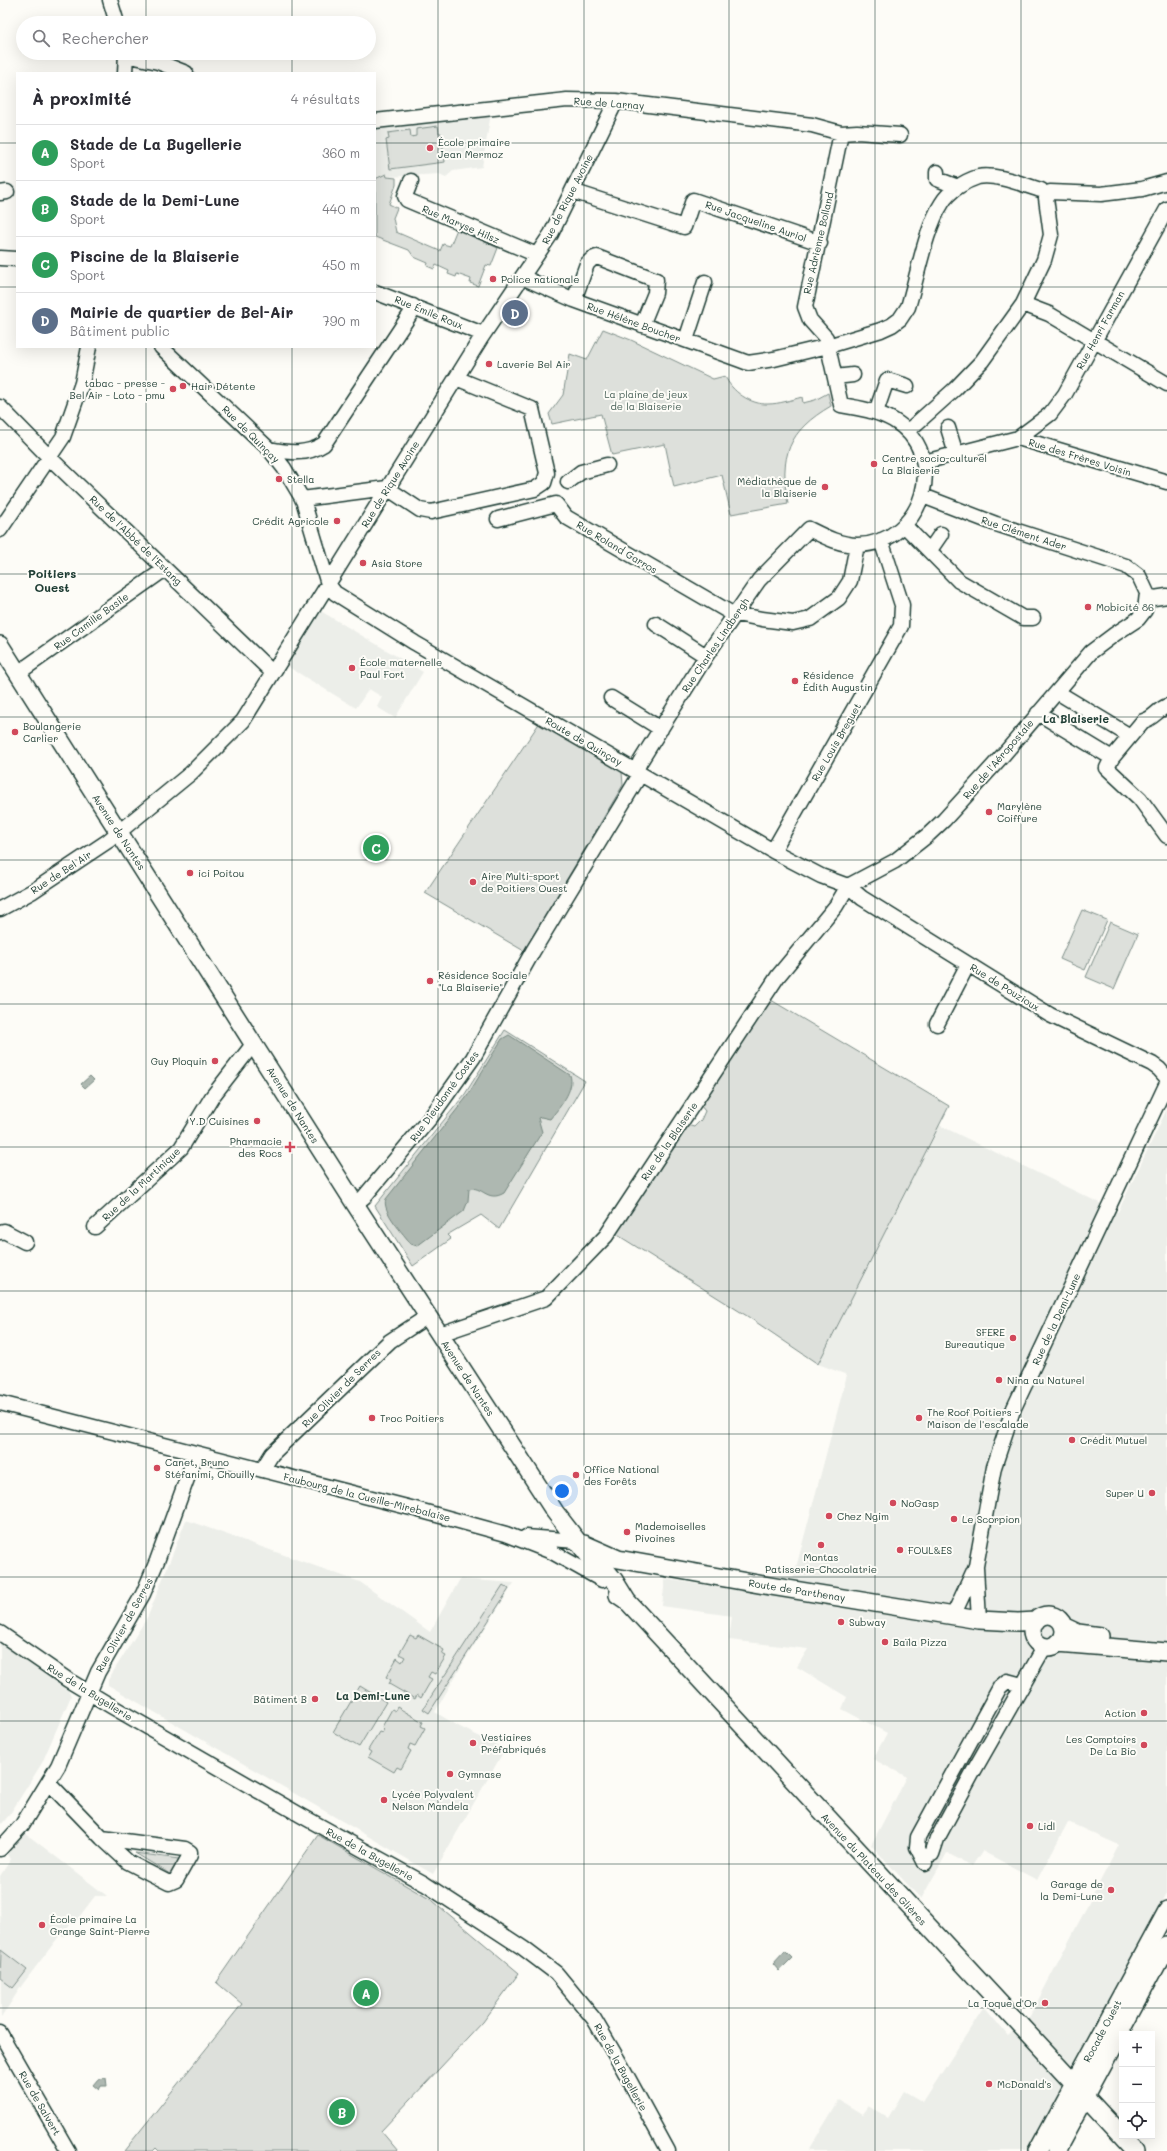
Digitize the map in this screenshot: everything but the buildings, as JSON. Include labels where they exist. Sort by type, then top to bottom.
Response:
[{"type":"main road","name":"Avenue de Nantes","points":[[0,646],[254,1043],[355,1204],[555,1512],[592,1560]]},
{"type":"main road","name":"Route de Parthenay","points":[[576,1541],[614,1558],[953,1616],[980,1620],[1018,1622],[1043,1637],[1131,1651],[1164,1652]]},
{"type":"main road","name":"Route de Parthenay","points":[[592,1560],[614,1558]]},
{"type":"main road","name":"Avenue du Plateau des Glières","points":[[592,1560],[598,1575],[609,1589],[627,1601]]},
{"type":"main road","name":"Avenue du Plateau des Glières","points":[[592,1560],[605,1569],[627,1601],[1119,2133]]},
{"type":"main road","name":"Route de Parthenay","points":[[1043,1637],[1045,1616],[1052,1616],[1059,1620],[1063,1626],[1078,1633],[1143,1643],[1164,1652]]},
{"type":"main road","points":[[1043,1637],[1063,1636],[1063,1626]]},
{"type":"main road","name":"Rocade Ouest","points":[[1037,2151],[1167,1911]]},
{"type":"main road","points":[[1056,2151],[1167,1946]]},
{"type":"main road","name":"Avenue du Plateau des Glières","points":[[1125,2139],[1137,2151]]},
{"type":"street","points":[[110,0],[115,16]]},
{"type":"street","points":[[125,72],[126,60]]},
{"type":"street","points":[[150,60],[183,72]]},
{"type":"street","name":"Rue de Larnay","points":[[376,121],[568,100],[616,101],[812,125],[841,133],[900,134]]},
{"type":"street","name":"Rue de Rique Avoine","points":[[118,831],[191,773],[243,721],[483,334],[551,234],[616,101]]},
{"type":"street","name":"Rue Adrienne Bolland","points":[[841,133],[820,244],[805,307],[810,320],[826,338],[841,405],[876,412]]},
{"type":"street","points":[[937,172],[937,179],[958,187]]},
{"type":"street","points":[[828,346],[886,328],[900,319],[908,307],[934,218],[942,202],[958,187],[979,177],[1016,182],[1046,194],[1101,194],[1142,189],[1167,182]]},
{"type":"street","name":"Rue Maryse Hilsz","points":[[411,181],[405,196],[407,200],[537,255]]},
{"type":"street","name":"Rue Jacqueline Auriol","points":[[572,191],[684,227],[693,200],[820,244]]},
{"type":"street","points":[[908,432],[955,389],[982,361],[1023,304],[1044,260],[1051,235],[1046,194]]},
{"type":"street","name":"Rue Henri Farman","points":[[1018,438],[1050,414],[1065,394],[1167,209]]},
{"type":"street","points":[[574,300],[587,264],[592,259],[597,257],[604,259],[656,280],[655,293],[642,325]]},
{"type":"street","points":[[0,258],[16,259]]},
{"type":"street","name":"Rue Hélène Boucher","points":[[522,277],[574,300],[748,363],[828,346]]},
{"type":"street","points":[[686,340],[705,282]]},
{"type":"street","name":"Rue Émile Roux","points":[[376,292],[483,334]]},
{"type":"street","points":[[1023,304],[1049,314],[1096,340],[1167,384]]},
{"type":"street","points":[[269,449],[304,452],[315,450],[324,444],[411,313],[413,306]]},
{"type":"street","points":[[0,530],[62,436],[82,383],[89,348]]},
{"type":"street","name":"Rue de Quinçay","points":[[162,348],[269,449],[284,468],[302,499],[328,584]]},
{"type":"street","points":[[835,377],[853,375]]},
{"type":"street","points":[[302,499],[387,488],[420,510],[431,512],[535,489],[544,484],[547,473],[532,409],[456,378]]},
{"type":"street","points":[[735,614],[793,622],[810,619],[839,598],[850,581],[857,545],[881,540],[897,532],[914,514],[923,496],[926,479],[924,462],[917,445],[908,432],[894,421],[876,412],[888,380],[907,386]]},
{"type":"street","name":"Rue de l'Abbé de l'Estang","points":[[0,407],[49,457],[272,673]]},
{"type":"street","points":[[948,428],[956,454]]},
{"type":"street","name":"Rue des Frères Voisin","points":[[924,462],[1018,438],[1167,482]]},
{"type":"street","points":[[568,482],[581,472],[607,465]]},
{"type":"street","name":"Rue Clément Ader","points":[[923,496],[1003,526],[1126,566],[1139,576],[1145,586],[1148,596]]},
{"type":"street","name":"Rue Roland Garros","points":[[498,519],[556,504],[566,517],[707,600],[735,614]]},
{"type":"street","points":[[904,525],[959,581],[1023,618],[1033,618]]},
{"type":"street","name":"Rue Charles Lindbergh","points":[[636,771],[706,656],[759,580],[809,529],[829,539],[857,545]]},
{"type":"street","points":[[930,550],[941,534]]},
{"type":"street","name":"Rue Louis Breguet","points":[[773,851],[901,626],[902,605],[881,540]]},
{"type":"street","name":"Rue Camille Basile","points":[[18,673],[165,568]]},
{"type":"street","name":"Route de Quinçay","points":[[328,584],[335,593],[415,643],[773,851],[821,876],[848,886]]},
{"type":"street","points":[[1148,596],[1154,598],[1167,596]]},
{"type":"street","name":"Rue de l'Aéropostale","points":[[848,886],[895,861],[934,830],[1004,754],[1091,652],[1138,619],[1145,610],[1148,596]]},
{"type":"street","points":[[656,624],[706,656]]},
{"type":"street","points":[[1057,692],[1130,736]]},
{"type":"street","points":[[611,698],[661,729]]},
{"type":"street","points":[[1167,706],[1158,711],[1150,719],[1143,721],[1112,758],[1107,768],[1140,799],[1167,836]]},
{"type":"street","points":[[1038,713],[1112,758]]},
{"type":"street","name":"Rue Dieudonné Costes","points":[[355,1204],[364,1197],[431,1117],[472,1058],[533,951],[638,778],[636,771]]},
{"type":"street","name":"Rue de Bel Air","points":[[0,909],[34,891],[108,841],[118,831]]},
{"type":"street","name":"Rue de Pouzioux","points":[[848,886],[862,898],[1050,1015],[1152,1064],[1160,1069],[1167,1078]]},
{"type":"street","name":"Rue de la Blaiserie","points":[[440,1334],[546,1298],[606,1236],[778,976],[836,906],[848,886]]},
{"type":"street","points":[[937,1024],[968,964]]},
{"type":"street","name":"Rue de la Martinique","points":[[95,1227],[181,1148],[212,1097],[254,1043]]},
{"type":"street","name":"Rue de la Demi-Lune","points":[[953,1616],[976,1566],[994,1467],[1013,1410],[1167,1083]]},
{"type":"street","points":[[0,1232],[4,1232],[25,1242]]},
{"type":"street","name":"Rue Olivier de Serres","points":[[262,1470],[272,1454],[390,1340],[428,1316]]},
{"type":"street","points":[[0,1404],[196,1454]]},
{"type":"street","name":"Rue Olivier de Serres","points":[[0,1849],[22,1824],[49,1783],[58,1766],[98,1672],[143,1594],[157,1561],[196,1454]]},
{"type":"street","name":"Faubourg de la Cueille-Mirebalaise","points":[[196,1454],[506,1534]]},
{"type":"street","points":[[506,1534],[541,1539],[560,1538],[576,1541]]},
{"type":"street","points":[[506,1534],[552,1552],[602,1580]]},
{"type":"street","points":[[552,1552],[592,1560]]},
{"type":"street","name":"Rue de la Demi-Lune","points":[[976,1566],[980,1620]]},
{"type":"street","name":"Rue de la Bugellerie","points":[[0,1633],[88,1693],[302,1816],[425,1884],[523,1948],[556,1973],[594,2019],[668,2151]]},
{"type":"street","points":[[1022,1685],[1008,1681],[1003,1683],[918,1837],[917,1847],[929,1858],[937,1839],[1022,1685],[1043,1637]]},
{"type":"street","points":[[49,1783],[102,1838],[128,1862],[169,1883],[176,1880],[190,1855],[190,1852],[185,1849],[102,1838]]},
{"type":"street","name":"Rue de Salvert","points":[[0,2033],[68,2151]]},
{"type":"shaded area","name":"École primaire Jean Mermoz","points":[[491,113],[482,167],[453,171],[446,177],[439,174],[387,177],[385,175],[376,179],[376,128]]},
{"type":"shaded area","name":"École maternelle Paul Fort","points":[[319,610],[423,672],[395,718],[377,707],[382,697],[369,689],[356,708],[282,663]]},
{"type":"shaded area","points":[[509,1035],[570,1075],[571,1081],[568,1093],[562,1104],[550,1119],[541,1117],[538,1118],[542,1132],[504,1193],[498,1196],[493,1196],[478,1189],[469,1189],[468,1201],[464,1211],[417,1246],[411,1244],[390,1216],[385,1204],[386,1199],[466,1098],[502,1039]]},
{"type":"shaded area","points":[[90,1076],[94,1080],[85,1088],[81,1084]]},
{"type":"shaded area","points":[[1167,1109],[1167,1894],[1046,2120],[1026,2151],[808,2151],[839,2100],[862,2114],[868,2106],[888,2118],[904,2091],[923,2102],[984,2007],[1008,2036],[1030,2016],[1119,1845],[1068,1822],[1037,1880],[982,1851],[972,1866],[947,1853],[921,1899],[871,1845],[907,1777],[873,1759],[887,1733],[842,1709],[847,1697],[797,1667],[808,1649],[729,1640],[732,1616],[662,1606],[665,1579],[788,1598],[847,1375],[818,1364],[939,1125],[1118,1212]]},
{"type":"shaded area","points":[[186,1520],[360,1582],[430,1632],[460,1579],[514,1583],[466,1658],[435,1712],[460,1727],[505,1749],[433,1874],[108,1685],[108,1680],[148,1616]]},
{"type":"shaded area","points":[[0,1641],[68,1690],[71,1696],[42,1763],[10,1814],[0,1826]]},
{"type":"shaded area","name":"École primaire La Grange Saint-Pierre","points":[[25,1833],[107,1896],[95,1896],[76,1921],[73,1919],[66,1930],[68,1932],[63,1937],[60,1935],[22,1985],[1,2018],[0,1876],[11,1859],[7,1853]]},
{"type":"shaded area","points":[[785,1951],[792,1958],[779,1971],[773,1964]]},
{"type":"shaded area","points":[[106,2078],[107,2086],[101,2086],[99,2090],[93,2085],[98,2079]]},
{"type":"green space","points":[[438,126],[439,133],[441,133],[445,162],[390,169],[386,140],[389,139],[388,133],[410,130],[411,137],[416,136],[416,129]]},
{"type":"green space","points":[[386,174],[387,177],[396,178],[396,185],[389,204],[397,208],[393,218],[396,232],[440,251],[443,244],[450,246],[457,229],[498,248],[491,266],[486,265],[478,286],[470,283],[471,279],[457,274],[456,277],[448,274],[449,271],[436,265],[434,269],[427,266],[428,263],[414,257],[409,250],[376,237],[376,179]]},
{"type":"green space","name":"La plaine de jeux de la Blaiserie","points":[[603,329],[631,340],[713,379],[725,376],[732,387],[742,396],[762,404],[785,402],[802,397],[803,403],[815,400],[828,393],[831,406],[816,415],[805,425],[796,435],[790,446],[786,458],[785,472],[788,504],[731,514],[722,475],[674,487],[665,444],[612,455],[601,414],[552,424],[549,414],[563,395],[570,354],[587,360]]},
{"type":"green space","points":[[540,722],[622,772],[623,785],[524,951],[425,893]]},
{"type":"green space","points":[[1082,910],[1107,920],[1085,970],[1060,959]]},
{"type":"green space","points":[[1110,922],[1138,934],[1114,989],[1086,977]]},
{"type":"green space","points":[[771,1000],[949,1106],[818,1364],[747,1316],[616,1234],[687,1125],[694,1127],[701,1120],[705,1111],[700,1105]]},
{"type":"green space","points":[[505,1030],[585,1081],[499,1229],[481,1215],[447,1235],[451,1239],[413,1266],[375,1206],[465,1094]]},
{"type":"green space","points":[[503,1585],[509,1589],[429,1713],[423,1709]]},
{"type":"green space","points":[[410,1635],[416,1638],[418,1635],[444,1650],[442,1654],[446,1656],[435,1674],[431,1672],[428,1677],[432,1679],[421,1698],[417,1695],[415,1699],[389,1684],[391,1680],[386,1677],[397,1658],[402,1662],[405,1657],[399,1654]]},
{"type":"green space","points":[[360,1686],[386,1702],[359,1747],[333,1732]]},
{"type":"green space","points":[[397,1707],[423,1722],[421,1726],[425,1728],[415,1746],[410,1744],[408,1749],[411,1751],[401,1769],[397,1767],[394,1772],[368,1757],[371,1752],[368,1750],[379,1732],[382,1733],[384,1729],[382,1727],[392,1709],[395,1711]]},
{"type":"green space","points":[[318,1835],[433,1901],[519,1973],[483,2022],[381,2131],[398,2151],[159,2151],[156,2148],[153,2151],[124,2151],[242,2004],[216,1982]]},
{"type":"green space","points":[[135,1853],[179,1859],[180,1860],[170,1874]]},
{"type":"green space","points":[[1,1950],[27,1970],[13,1988],[0,1978]]},
{"type":"place","name":"École primaire Jean Mermoz","points":[[430,148]]},
{"type":"place","name":"Police nationale","points":[[493,279]]},
{"type":"place","name":"Mairie de quartier de Bel-Air","points":[[515,313]]},
{"type":"place","name":"Laverie Bel Air","points":[[489,364]]},
{"type":"place","name":"Hair Détente","points":[[183,386]]},
{"type":"place","name":"tabac - presse - Bel Air - Loto - pmu","points":[[173,389]]},
{"type":"place","name":"Centre socio-culturel La Blaiserie","points":[[874,464]]},
{"type":"place","name":"Stella","points":[[279,479]]},
{"type":"place","name":"Médiathèque de la Blaiserie","points":[[825,487]]},
{"type":"place","name":"Crédit Agricole","points":[[337,521]]},
{"type":"place","name":"Asia Store","points":[[363,563]]},
{"type":"place","name":"Mobicité 86","points":[[1088,607]]},
{"type":"place","name":"École maternelle Paul Fort","points":[[352,668]]},
{"type":"place","name":"Résidence Édith Augustin","points":[[795,681]]},
{"type":"place","name":"Boulangerie Carlier","points":[[15,732]]},
{"type":"place","name":"Marylène Coiffure","points":[[989,812]]},
{"type":"place","name":"Piscine de la Blaiserie","points":[[376,848]]},
{"type":"place","name":"ici Poitou","points":[[190,873]]},
{"type":"place","name":"Aire Multi-sport de Poitiers Ouest","points":[[473,882]]},
{"type":"place","name":"Résidence Sociale \"La Blaiserie\"","points":[[430,981]]},
{"type":"place","name":"Guy Ploquin","points":[[215,1061]]},
{"type":"place","name":"Y.D Cuisines","points":[[257,1121]]},
{"type":"place","name":"Pharmacie des Rocs","points":[[290,1147]]},
{"type":"place","name":"SFERE Bureautique","points":[[1013,1338]]},
{"type":"place","name":"Nina au Naturel","points":[[999,1380]]},
{"type":"place","name":"Troc Poitiers","points":[[372,1418]]},
{"type":"place","name":"The Roof Poitiers - Maison de l'escalade","points":[[919,1418]]},
{"type":"place","name":"Crédit Mutuel","points":[[1072,1440]]},
{"type":"place","name":"Canet, Bruno Stéfanimi, Chouilly","points":[[157,1468]]},
{"type":"place","name":"Office National des Forêts","points":[[576,1475]]},
{"type":"place","name":"Super U","points":[[1152,1493]]},
{"type":"place","name":"NoGasp","points":[[893,1503]]},
{"type":"place","name":"Chez Ngim","points":[[829,1516]]},
{"type":"place","name":"Le Scorpion","points":[[954,1519]]},
{"type":"place","name":"Mademoiselles Pivoines","points":[[627,1532]]},
{"type":"place","name":"Montas Patisserie-Chocolatrie","points":[[821,1545]]},
{"type":"place","name":"FOUL&ES","points":[[900,1550]]},
{"type":"place","name":"Subway","points":[[841,1622]]},
{"type":"place","name":"Baïla Pizza","points":[[885,1642]]},
{"type":"place","name":"Bâtiment B","points":[[315,1699]]},
{"type":"place","name":"Action","points":[[1144,1713]]},
{"type":"place","name":"Vestiaires Préfabriqués","points":[[473,1743]]},
{"type":"place","name":"Les Comptoirs De La Bio","points":[[1144,1745]]},
{"type":"place","name":"Gymnase","points":[[450,1774]]},
{"type":"place","name":"Lycée Polyvalent Nelson Mandela","points":[[384,1800]]},
{"type":"place","name":"Lidl","points":[[1030,1826]]},
{"type":"place","name":"Garage de la Demi-Lune","points":[[1111,1890]]},
{"type":"place","name":"École primaire La Grange Saint-Pierre","points":[[42,1925]]},
{"type":"place","name":"Stade de La Bugellerie","points":[[366,1993]]},
{"type":"place","name":"La Toque d'Or","points":[[1045,2003]]},
{"type":"place","name":"McDonald's","points":[[989,2084]]},
{"type":"place","name":"Stade de la Demi-Lune","points":[[342,2112]]},
{"type":"district","name":"Poitiers Ouest","points":[[52,581]]},
{"type":"district","name":"La Blaiserie","points":[[1076,719]]},
{"type":"district","name":"La Demi-Lune","points":[[373,1696]]}]
